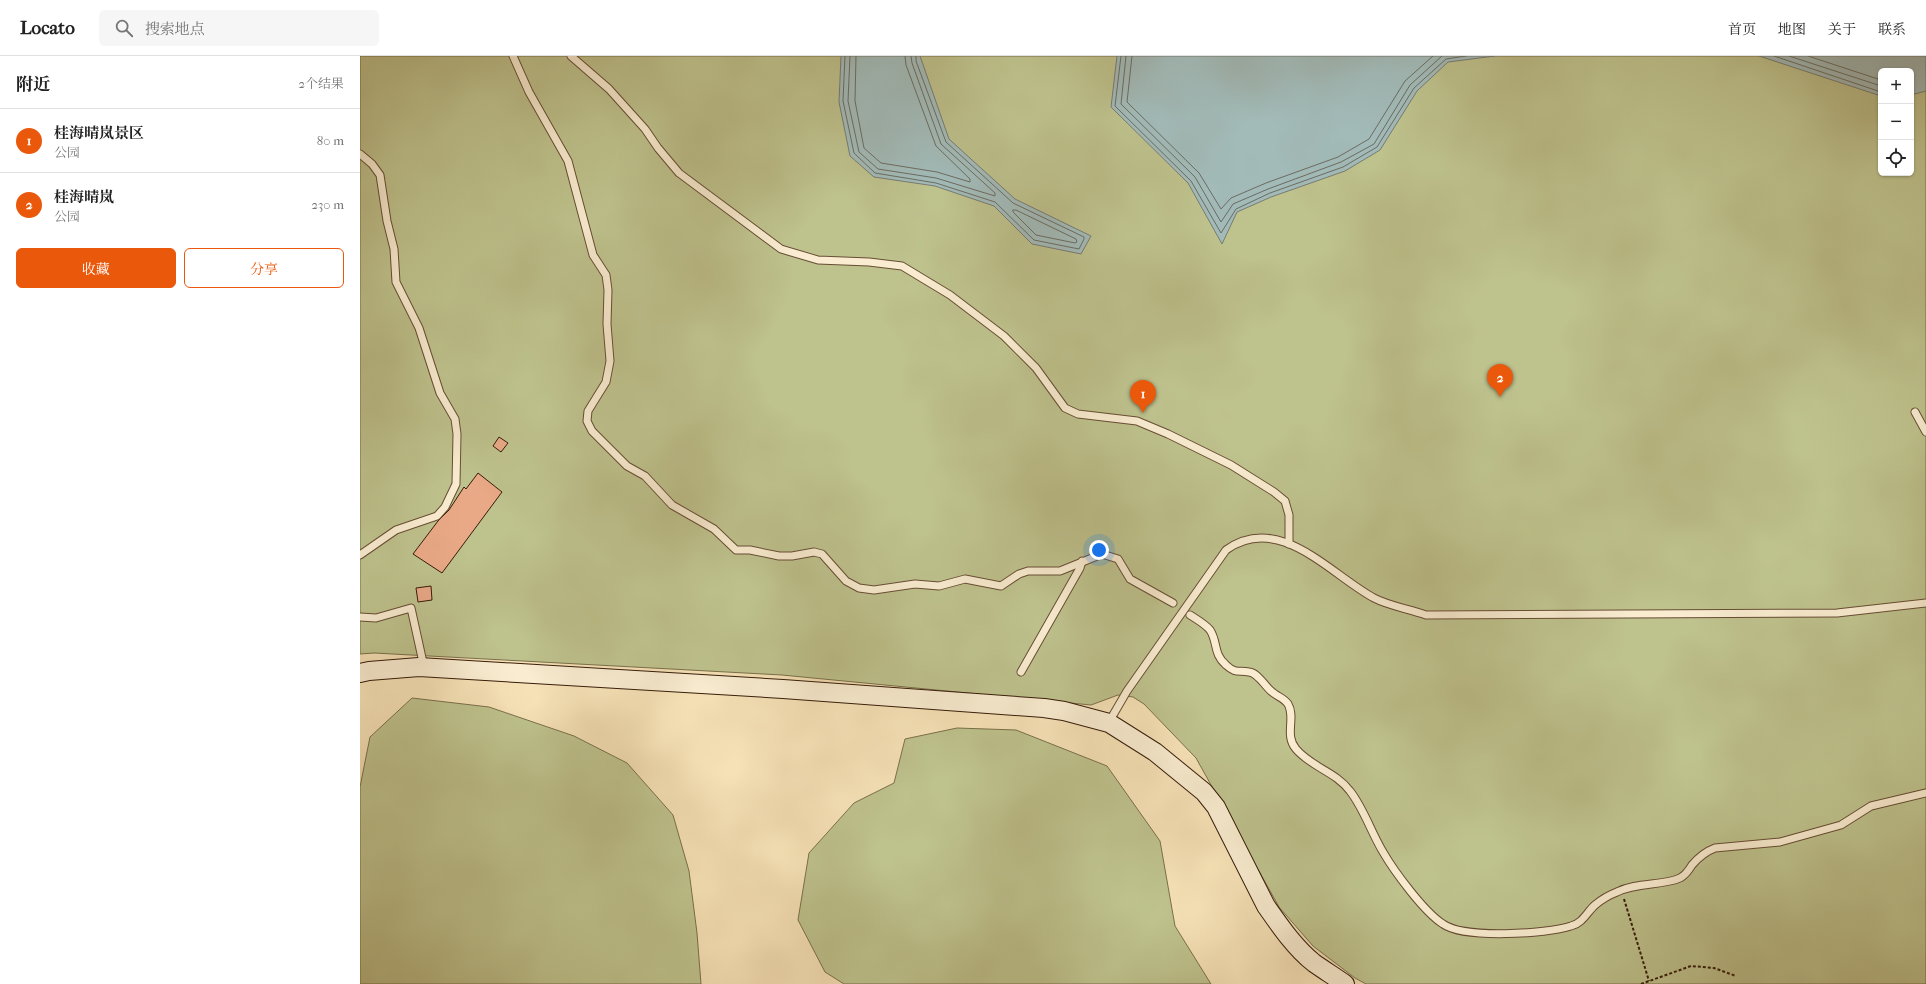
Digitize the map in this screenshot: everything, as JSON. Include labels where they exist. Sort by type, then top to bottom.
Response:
[{"type":"street","points":[[360,673],[368,671],[424,667],[783,689],[1044,708],[1064,711],[1108,723],[1155,752],[1204,792],[1216,807],[1274,919],[1298,948],[1314,962],[1345,984]]},
{"type":"lane","points":[[513,56],[529,92],[568,161],[593,255],[606,275],[608,290],[607,324],[610,361],[606,382],[588,411],[587,421],[592,431],[627,466],[645,476],[672,505],[714,529],[736,550],[750,550],[778,556],[792,556],[814,552],[822,554],[846,581],[859,588],[874,590],[915,584],[939,586],[965,578],[1001,586],[1019,574],[1028,571],[1060,571],[1102,554],[1114,557],[1120,562],[1124,572],[1130,579],[1173,604]]},
{"type":"lane","points":[[571,56],[608,89],[645,128],[658,148],[679,173],[781,249],[818,260],[868,262],[902,266],[950,295],[1004,336],[1036,368],[1065,408],[1078,414],[1137,421],[1168,434],[1231,465],[1274,492],[1285,501],[1289,515],[1289,544]]},
{"type":"lane","points":[[360,154],[372,164],[380,175],[387,221],[394,249],[396,282],[419,328],[440,393],[455,419],[457,434],[456,484],[445,507],[437,516],[396,530],[360,556]]},
{"type":"lane","points":[[1915,412],[1926,432]]},
{"type":"lane","points":[[1108,723],[1127,691],[1226,550],[1236,543],[1250,538],[1274,540],[1305,550],[1375,598],[1426,615],[1837,613],[1926,603]]},
{"type":"lane","points":[[1021,672],[1080,568],[1082,561]]},
{"type":"lane","points":[[360,617],[376,618],[411,608],[424,667]]},
{"type":"lane","points":[[1190,615],[1210,630],[1218,657],[1227,666],[1236,672],[1250,672],[1254,674],[1272,692],[1281,697],[1287,703],[1290,713],[1290,740],[1292,745],[1300,753],[1335,776],[1350,790],[1383,852],[1412,893],[1442,924],[1458,930],[1476,933],[1520,934],[1571,926],[1580,922],[1598,903],[1622,890],[1680,878],[1706,852],[1715,848],[1780,842],[1841,825],[1871,806],[1926,793]]},
{"type":"path","points":[[1622,890],[1649,981]]},
{"type":"path","points":[[1641,984],[1691,966],[1714,968],[1736,976]]},
{"type":"green space","points":[[360,56],[1926,56],[1926,984],[1366,984],[1355,978],[1313,946],[1279,907],[1196,758],[1144,704],[1133,697],[1118,695],[1091,705],[782,675],[374,653],[360,654]]},
{"type":"green space","points":[[412,698],[489,707],[574,736],[627,763],[673,815],[689,871],[697,933],[701,984],[360,984],[360,787],[370,737]]},
{"type":"green space","points":[[957,728],[1016,730],[1107,766],[1160,841],[1175,926],[1211,984],[844,984],[825,972],[798,920],[809,853],[854,803],[894,783],[905,739]]},
{"type":"water","points":[[841,56],[920,56],[949,139],[1015,199],[1091,236],[1081,254],[1032,244],[994,206],[935,186],[874,177],[850,156],[839,102]]},
{"type":"water","points":[[1117,56],[1495,56],[1448,62],[1417,91],[1380,150],[1345,171],[1271,197],[1237,212],[1222,244],[1188,183],[1111,107]]},
{"type":"water","points":[[1759,56],[1926,56],[1926,91],[1914,94],[1914,68],[1878,68],[1878,95]]},
{"type":"building","points":[[499,437],[508,443],[501,452],[493,446]]},
{"type":"building","points":[[478,473],[502,492],[442,573],[413,554],[438,521],[449,510],[464,487],[466,489]]},
{"type":"building","points":[[431,586],[432,600],[418,602],[416,588]]},
{"type":"place","name":"桂海晴岚","points":[[1500,397]]},
{"type":"place","name":"桂海晴岚景区","points":[[1143,413]]}]
